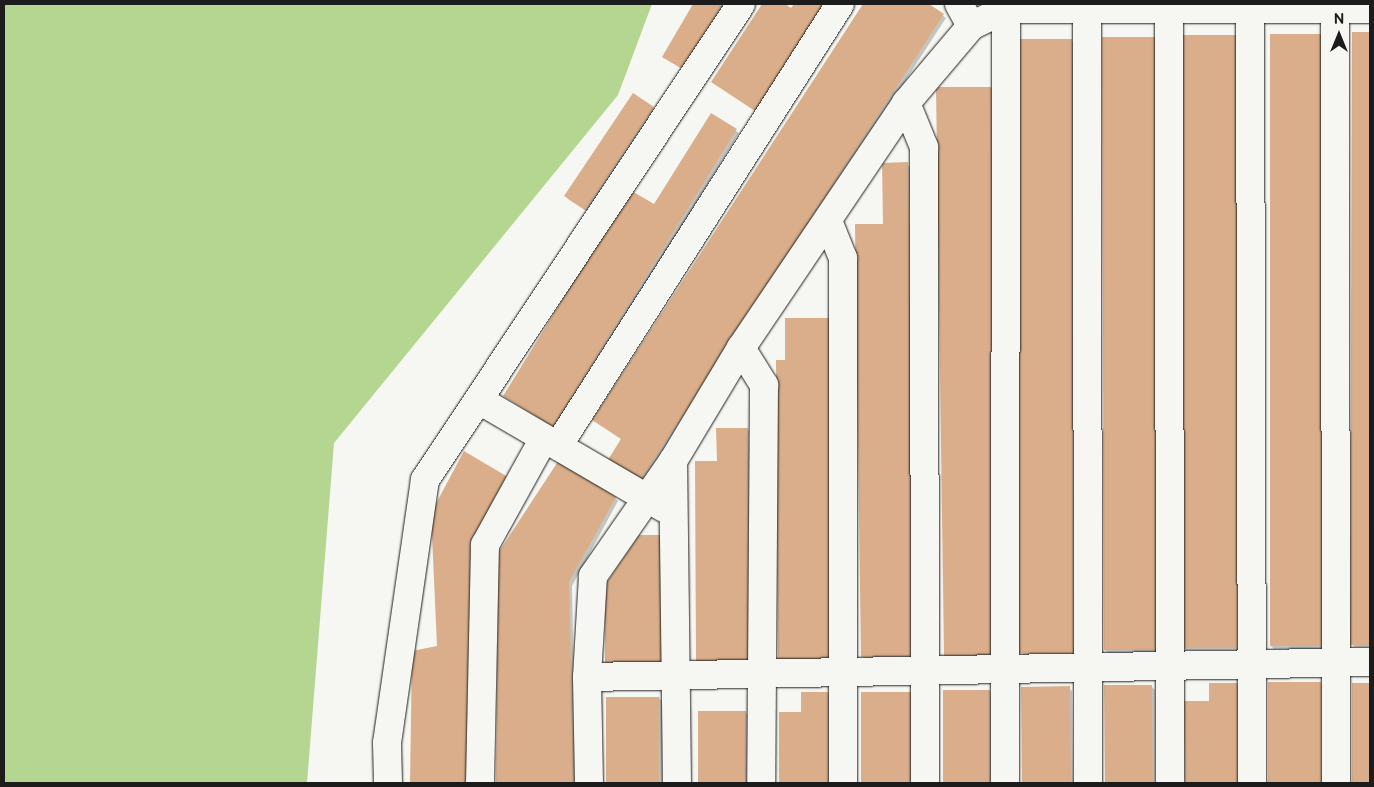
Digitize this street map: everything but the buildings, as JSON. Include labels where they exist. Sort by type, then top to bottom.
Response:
[{"type":"lane","points":[[388,783],[387,743],[425,480],[741,4]]},
{"type":"lane","points":[[480,783],[485,545],[840,4]]},
{"type":"lane","points":[[1087,7],[1088,783]]},
{"type":"lane","points":[[589,783],[587,677],[593,576],[674,461],[741,348],[965,15],[1006,9],[1087,7],[1370,9]]},
{"type":"lane","points":[[1169,8],[1170,783]]},
{"type":"lane","points":[[1250,8],[1252,783]]},
{"type":"lane","points":[[1336,8],[1336,783]]},
{"type":"lane","points":[[1005,783],[1006,9]]},
{"type":"lane","points":[[906,103],[924,147],[925,783]]},
{"type":"lane","points":[[828,221],[843,258],[844,783]]},
{"type":"lane","points":[[741,348],[764,385],[761,783]]},
{"type":"lane","points":[[479,400],[674,513]]},
{"type":"lane","points":[[674,461],[677,678],[676,783]]},
{"type":"lane","points":[[587,677],[677,678],[1370,662]]},
{"type":"green space","points":[[4,4],[652,4],[618,95],[334,443],[307,783],[4,783]]}]
